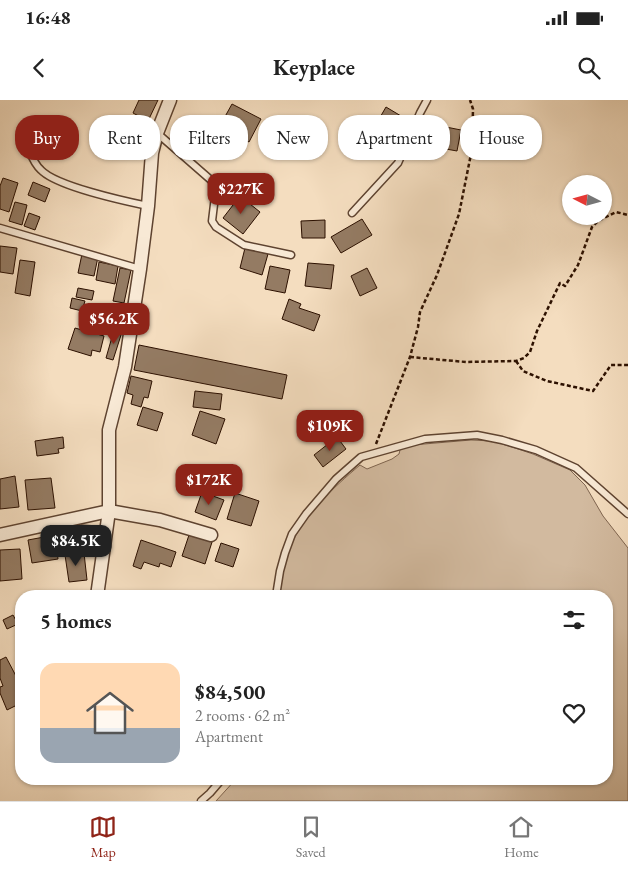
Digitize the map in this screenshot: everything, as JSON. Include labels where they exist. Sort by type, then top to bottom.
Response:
[{"type":"street","points":[[160,125],[170,100]]},
{"type":"street","points":[[98,590],[109,510],[109,430],[125,367],[148,206],[151,160]]},
{"type":"street","points":[[0,535],[109,510],[160,520],[211,535]]},
{"type":"lane","points":[[352,213],[398,163],[427,100]]},
{"type":"lane","points":[[160,136],[212,181],[216,188],[212,220],[216,227],[244,245],[291,255]]},
{"type":"lane","points":[[34,160],[41,171],[48,176],[76,187],[148,206]]},
{"type":"lane","points":[[0,228],[140,268]]},
{"type":"lane","points":[[277,590],[280,571],[292,534],[306,514],[336,479],[361,457],[425,439],[477,435],[536,450],[576,468],[628,514]]},
{"type":"lane","points":[[202,801],[217,785]]},
{"type":"path","points":[[373,454],[410,357],[420,312],[437,275],[459,214],[472,149],[473,108],[470,100]]},
{"type":"path","points":[[410,357],[466,362],[516,361],[524,358],[530,352],[537,331],[560,282],[565,286],[578,265],[592,227],[598,221],[616,212],[628,215]]},
{"type":"path","points":[[516,361],[523,371],[538,378],[593,391],[611,365],[628,365]]},
{"type":"shaded area","points":[[471,440],[492,441],[533,454],[570,470],[585,485],[603,516],[628,548],[628,801],[216,801],[231,785],[613,785],[613,590],[280,590],[290,547],[303,523],[320,502],[360,465],[367,469],[392,459],[399,454],[401,446]]},
{"type":"building","points":[[139,100],[158,100],[151,115],[137,115],[133,113]]},
{"type":"building","points":[[232,104],[258,117],[258,125],[249,142],[248,115],[226,115]]},
{"type":"building","points":[[386,107],[399,115],[381,115]]},
{"type":"building","points":[[450,128],[460,130],[457,151],[450,150]]},
{"type":"building","points":[[3,178],[18,183],[9,212],[0,209],[0,186]]},
{"type":"building","points":[[33,182],[50,189],[45,202],[28,195]]},
{"type":"building","points":[[240,196],[260,212],[243,234],[223,218]]},
{"type":"building","points":[[15,202],[27,205],[22,225],[9,221]]},
{"type":"building","points":[[29,213],[40,217],[35,230],[24,226]]},
{"type":"building","points":[[362,219],[372,235],[341,253],[331,237]]},
{"type":"building","points":[[325,220],[325,238],[302,238],[301,221]]},
{"type":"building","points":[[0,246],[17,248],[13,274],[0,272]]},
{"type":"building","points":[[245,248],[268,254],[262,275],[240,268]]},
{"type":"building","points":[[82,254],[98,257],[94,276],[78,273]]},
{"type":"building","points":[[20,260],[35,262],[30,296],[15,293]]},
{"type":"building","points":[[99,262],[118,266],[115,284],[96,280]]},
{"type":"building","points":[[308,263],[334,265],[331,289],[305,286]]},
{"type":"building","points":[[270,266],[290,270],[285,293],[265,289]]},
{"type":"building","points":[[120,268],[131,270],[124,303],[113,301]]},
{"type":"building","points":[[367,268],[377,288],[360,296],[351,276]]},
{"type":"building","points":[[78,288],[94,291],[92,300],[76,297]]},
{"type":"building","points":[[72,298],[85,301],[82,311],[70,308]]},
{"type":"building","points":[[289,299],[301,304],[299,308],[320,315],[314,331],[282,319]]},
{"type":"building","points":[[75,328],[104,336],[100,352],[92,350],[91,356],[68,349]]},
{"type":"building","points":[[114,330],[122,332],[113,360],[106,358]]},
{"type":"building","points":[[139,345],[287,375],[282,399],[134,370]]},
{"type":"building","points":[[131,376],[152,381],[148,398],[144,397],[141,407],[131,404],[133,395],[127,393]]},
{"type":"building","points":[[195,391],[222,394],[220,410],[193,407]]},
{"type":"building","points":[[143,407],[163,413],[157,431],[137,425]]},
{"type":"building","points":[[200,411],[225,419],[216,444],[192,435]]},
{"type":"building","points":[[63,437],[64,448],[58,449],[59,453],[37,456],[35,441]]},
{"type":"building","points":[[337,437],[346,449],[323,467],[314,455]]},
{"type":"building","points":[[15,476],[19,507],[0,509],[0,479]]},
{"type":"building","points":[[51,478],[55,508],[28,510],[25,480]]},
{"type":"building","points":[[202,492],[224,500],[216,520],[195,512]]},
{"type":"building","points":[[235,493],[259,501],[251,526],[227,519]]},
{"type":"building","points":[[81,525],[102,526],[101,545],[80,544]]},
{"type":"building","points":[[190,532],[213,539],[205,564],[182,556]]},
{"type":"building","points":[[55,535],[58,559],[32,563],[28,540]]},
{"type":"building","points":[[141,540],[176,552],[171,567],[160,563],[159,567],[144,562],[141,569],[133,566]]},
{"type":"building","points":[[221,543],[239,549],[233,567],[215,561]]},
{"type":"building","points":[[20,549],[22,579],[0,581],[0,550]]},
{"type":"building","points":[[84,553],[87,580],[69,582],[65,555]]},
{"type":"building","points":[[13,615],[15,625],[7,629],[3,620]]},
{"type":"building","points":[[6,657],[15,674],[15,706],[7,710],[0,693],[0,687],[3,686],[0,678],[0,660]]}]
